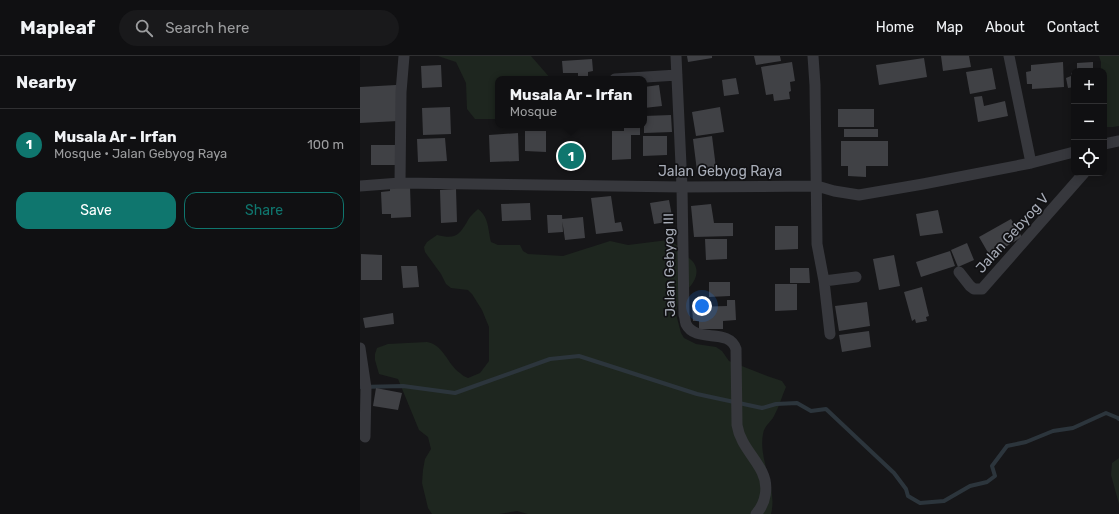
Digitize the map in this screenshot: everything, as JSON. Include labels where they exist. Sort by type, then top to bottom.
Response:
[{"type":"street","points":[[400,183],[401,92],[404,56]]},
{"type":"street","points":[[676,56],[682,186]]},
{"type":"street","points":[[813,56],[816,86],[817,244],[824,281],[830,334]]},
{"type":"street","points":[[1010,56],[1031,163]]},
{"type":"street","points":[[647,77],[677,75]]},
{"type":"street","name":"Jalan Gebyog Raya","points":[[360,186],[400,183],[817,186],[834,191],[859,195],[1031,163],[1071,153]]},
{"type":"street","name":"Jalan Gebyog V","points":[[960,272],[970,286],[974,289],[982,289],[1081,176]]},
{"type":"street","name":"Jalan Gebyog III","points":[[682,186],[684,315],[686,324],[692,331],[730,340],[736,349],[739,434],[743,443],[763,473],[765,484],[765,499],[763,505],[756,514]]},
{"type":"street","points":[[824,281],[856,277]]},
{"type":"street","points":[[360,348],[366,386],[365,437]]},
{"type":"shaded area","points":[[438,56],[531,56],[548,76],[495,76],[495,119],[475,119],[467,109],[466,83],[456,62]]},
{"type":"shaded area","points":[[1099,56],[1119,56],[1119,126],[1107,127],[1107,68],[1101,68]]},
{"type":"shaded area","points":[[478,209],[482,212],[486,220],[491,242],[498,245],[520,245],[523,251],[528,254],[563,256],[610,241],[628,245],[668,240],[673,242],[692,260],[696,270],[695,279],[690,287],[679,297],[676,314],[681,333],[684,338],[696,344],[716,347],[722,351],[729,361],[782,381],[786,387],[776,413],[763,434],[763,454],[772,494],[771,514],[528,514],[517,511],[499,514],[432,514],[428,508],[422,483],[425,459],[431,449],[428,437],[419,430],[398,379],[379,374],[375,354],[377,348],[388,344],[427,342],[438,347],[452,365],[468,378],[480,373],[489,361],[489,327],[482,310],[468,290],[451,288],[446,284],[441,274],[425,252],[424,247],[427,242],[437,235],[452,237],[458,234],[470,217]]},
{"type":"shaded area","points":[[1119,458],[1119,504],[1111,475],[1112,463]]},
{"type":"building","points":[[687,56],[712,56],[712,58],[688,62]]},
{"type":"building","points":[[754,56],[780,56],[781,61],[756,65]]},
{"type":"building","points":[[941,56],[969,56],[971,67],[943,71]]},
{"type":"building","points":[[924,58],[927,77],[879,85],[876,65]]},
{"type":"building","points":[[592,59],[593,71],[588,72],[588,76],[578,76],[578,73],[563,73],[562,61]]},
{"type":"building","points":[[792,62],[795,81],[790,82],[790,99],[774,101],[773,94],[766,95],[761,67]]},
{"type":"building","points":[[1063,62],[1064,87],[1032,89],[1032,84],[1027,84],[1026,72],[1031,71],[1031,65]]},
{"type":"building","points":[[1093,62],[1093,68],[1077,68],[1077,63]]},
{"type":"building","points":[[441,65],[442,87],[422,88],[421,66]]},
{"type":"building","points":[[992,68],[996,89],[970,94],[966,72]]},
{"type":"building","points":[[1071,76],[1071,88],[1068,88],[1066,78]]},
{"type":"building","points":[[736,78],[739,94],[724,96],[722,80]]},
{"type":"building","points":[[396,85],[398,121],[360,123],[360,87]]},
{"type":"building","points":[[659,85],[662,106],[647,108],[647,87]]},
{"type":"building","points":[[982,96],[984,106],[1005,101],[1008,116],[978,122],[974,97]]},
{"type":"building","points":[[450,107],[451,134],[423,135],[422,108]]},
{"type":"building","points":[[720,107],[724,132],[696,136],[692,112]]},
{"type":"building","points":[[838,109],[874,109],[874,127],[838,127]]},
{"type":"building","points":[[671,115],[672,132],[644,133],[644,128],[647,128],[647,116]]},
{"type":"building","points":[[624,128],[640,128],[640,135],[631,135],[631,159],[612,160],[612,131],[624,131]]},
{"type":"building","points":[[844,129],[878,129],[878,137],[844,137]]},
{"type":"building","points":[[525,131],[546,131],[546,152],[525,151]]},
{"type":"building","points":[[518,133],[519,161],[490,162],[489,135]]},
{"type":"building","points":[[643,136],[667,136],[667,155],[643,156]]},
{"type":"building","points":[[712,136],[716,168],[697,171],[693,139]]},
{"type":"building","points":[[445,138],[447,161],[418,162],[417,139]]},
{"type":"building","points":[[841,141],[888,141],[888,166],[866,166],[866,177],[848,176],[848,166],[841,166]]},
{"type":"building","points":[[371,145],[396,145],[396,165],[371,165]]},
{"type":"building","points":[[563,149],[578,149],[579,162],[563,163]]},
{"type":"building","points":[[410,186],[411,217],[391,218],[391,214],[382,214],[381,192],[390,191],[390,187]]},
{"type":"building","points":[[456,189],[457,222],[441,223],[440,190]]},
{"type":"building","points":[[611,196],[615,223],[621,222],[623,231],[596,234],[591,198]]},
{"type":"building","points":[[669,200],[673,221],[654,224],[650,203]]},
{"type":"building","points":[[530,203],[531,220],[502,221],[501,204]]},
{"type":"building","points":[[711,204],[714,223],[733,223],[733,236],[694,237],[691,206]]},
{"type":"building","points":[[938,210],[943,233],[920,236],[916,214]]},
{"type":"building","points":[[547,215],[562,215],[563,232],[548,233]]},
{"type":"building","points":[[583,217],[585,238],[565,240],[562,219]]},
{"type":"building","points":[[1011,219],[1022,237],[990,256],[979,237]]},
{"type":"building","points":[[775,226],[798,226],[798,249],[775,250]]},
{"type":"building","points":[[705,239],[727,239],[727,259],[706,260]]},
{"type":"building","points":[[967,243],[974,260],[958,267],[951,250]]},
{"type":"building","points":[[950,251],[955,266],[921,277],[916,262]]},
{"type":"building","points":[[361,254],[382,255],[382,280],[361,280]]},
{"type":"building","points":[[894,255],[900,286],[879,290],[873,259]]},
{"type":"building","points":[[401,266],[417,266],[419,287],[403,288]]},
{"type":"building","points":[[790,268],[809,268],[810,283],[790,283]]},
{"type":"building","points":[[709,282],[730,282],[730,296],[709,297]]},
{"type":"building","points":[[775,284],[797,284],[797,310],[775,311]]},
{"type":"building","points":[[922,287],[929,316],[926,317],[927,321],[916,323],[915,319],[912,321],[904,292]]},
{"type":"building","points":[[727,300],[735,300],[736,320],[723,321],[723,329],[699,329],[699,321],[693,321],[692,307],[727,306]]},
{"type":"building","points":[[867,302],[870,326],[839,331],[835,306]]},
{"type":"building","points":[[393,313],[394,324],[365,328],[363,318]]},
{"type":"building","points":[[869,331],[871,347],[842,352],[839,335]]},
{"type":"building","points":[[376,388],[402,393],[398,410],[373,406]]},
{"type":"waterway","points":[[360,387],[403,386],[455,393],[550,359],[579,356],[697,394],[762,408],[776,404],[797,403],[811,411],[826,409],[894,473],[906,489],[908,496],[920,503],[944,501],[970,486],[987,482],[995,476],[992,466],[1007,446],[1026,442],[1053,431],[1073,428],[1106,413],[1119,419]]},
{"type":"place","name":"Musala Ar - Irfan","points":[[571,156]]}]
